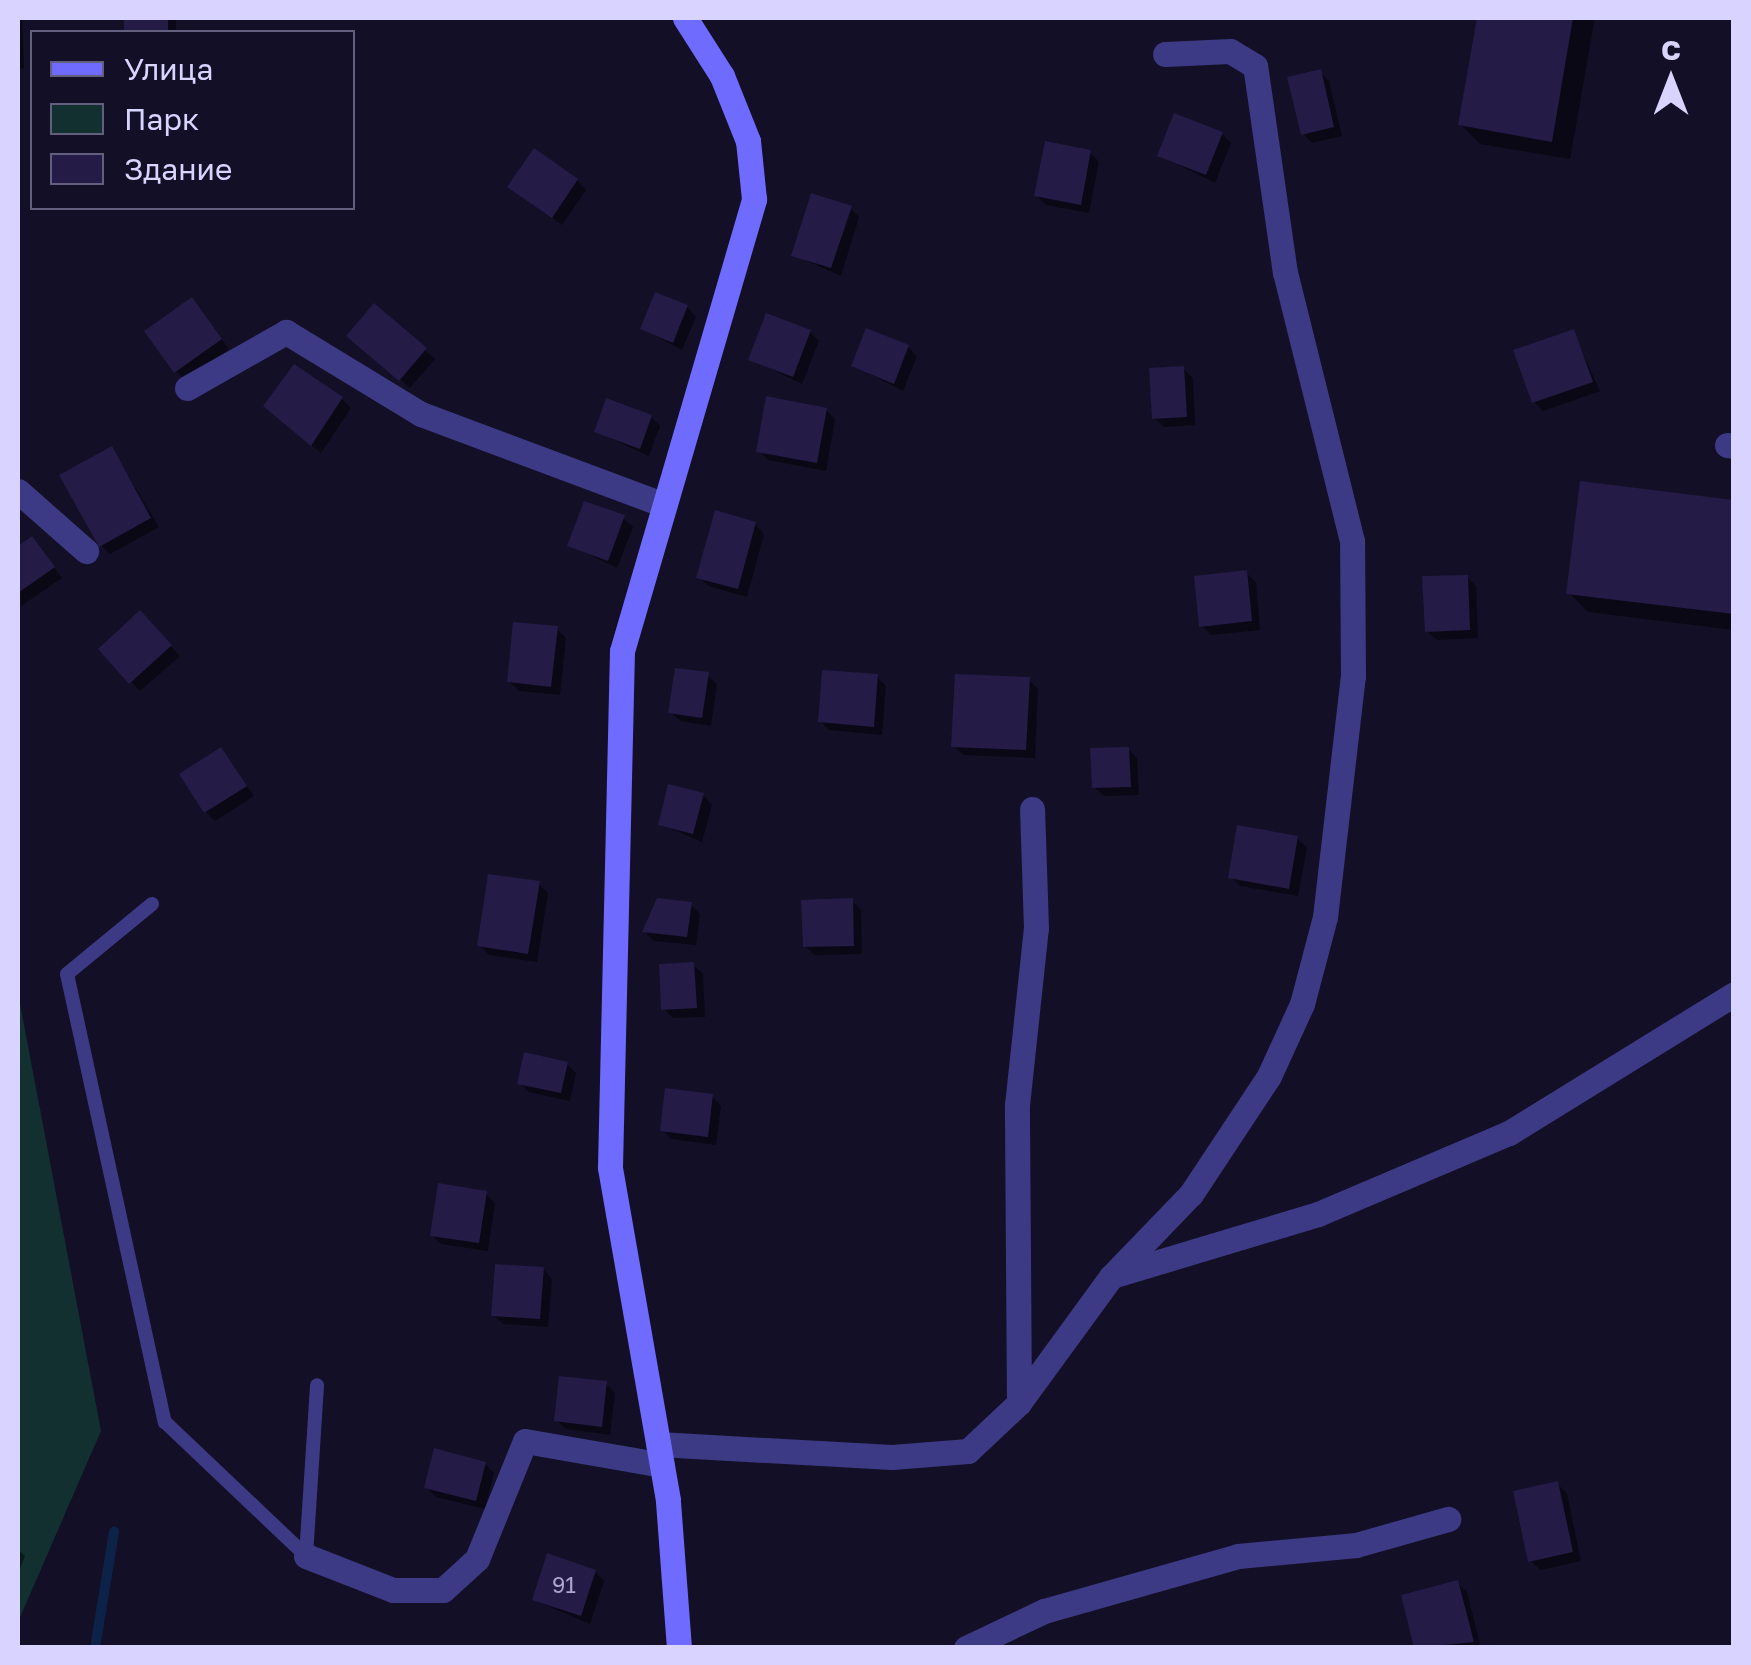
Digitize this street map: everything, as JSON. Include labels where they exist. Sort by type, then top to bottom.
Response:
[{"type":"street","points":[[679,1648],[660,1454],[610,1168],[622,650],[754,199],[748,141],[722,76],[686,18]]},
{"type":"street","points":[[306,1556],[393,1590],[444,1590],[477,1559],[525,1441],[660,1454],[892,1458],[968,1451],[1020,1403],[1110,1277],[1191,1194],[1270,1076],[1302,1004],[1325,917],[1353,676],[1352,541],[1285,274],[1254,66],[1230,51],[1164,54]]},
{"type":"street","points":[[187,388],[286,332],[421,414],[665,505]]},
{"type":"street","points":[[18,492],[86,551]]},
{"type":"street","points":[[1020,1403],[1017,1105],[1036,928],[1032,809]]},
{"type":"street","points":[[1110,1277],[1318,1214],[1509,1133],[1734,994]]},
{"type":"street","points":[[966,1648],[1044,1611],[1238,1556],[1356,1545],[1448,1520]]},
{"type":"lane","points":[[152,904],[67,974],[166,1422],[306,1556]]},
{"type":"lane","points":[[306,1556],[317,1385]]},
{"type":"green space","points":[[18,993],[101,1431],[18,1622]]},
{"type":"building","points":[[124,18],[168,18],[168,30],[124,30]]},
{"type":"building","points":[[1477,18],[1573,18],[1552,142],[1458,125]]},
{"type":"building","points":[[1321,69],[1334,127],[1301,135],[1287,77]]},
{"type":"building","points":[[1174,113],[1223,132],[1206,175],[1157,156]]},
{"type":"building","points":[[1045,141],[1091,150],[1081,205],[1034,196]]},
{"type":"building","points":[[534,148],[578,179],[552,218],[507,187]]},
{"type":"building","points":[[811,193],[852,206],[831,268],[791,256]]},
{"type":"building","points":[[655,292],[688,305],[673,343],[640,329]]},
{"type":"building","points":[[192,297],[222,339],[174,373],[144,331]]},
{"type":"building","points":[[374,303],[427,348],[399,381],[346,336]]},
{"type":"building","points":[[766,313],[811,330],[793,377],[748,360]]},
{"type":"building","points":[[866,328],[909,345],[894,384],[851,366]]},
{"type":"building","points":[[1574,329],[1593,382],[1532,403],[1513,350]]},
{"type":"building","points":[[294,364],[343,397],[311,446],[263,406]]},
{"type":"building","points":[[1184,366],[1187,417],[1152,419],[1149,368]]},
{"type":"building","points":[[766,396],[827,408],[817,463],[756,452]]},
{"type":"building","points":[[606,398],[652,415],[640,449],[594,432]]},
{"type":"building","points":[[112,446],[151,518],[99,547],[59,475]]},
{"type":"building","points":[[1580,481],[1734,500],[1734,614],[1566,594]]},
{"type":"building","points":[[584,501],[625,515],[608,561],[567,546]]},
{"type":"building","points":[[715,510],[756,522],[738,589],[696,578]]},
{"type":"building","points":[[32,536],[55,567],[18,593],[18,546]]},
{"type":"building","points":[[1247,570],[1252,621],[1199,627],[1194,576]]},
{"type":"building","points":[[1468,575],[1470,630],[1425,632],[1422,576]]},
{"type":"building","points":[[140,610],[172,645],[129,684],[98,649]]},
{"type":"building","points":[[513,622],[558,626],[551,687],[507,682]]},
{"type":"building","points":[[675,668],[709,672],[702,718],[668,713]]},
{"type":"building","points":[[822,670],[878,674],[874,727],[818,722]]},
{"type":"building","points":[[955,674],[1030,677],[1026,750],[951,747]]},
{"type":"building","points":[[221,747],[247,786],[204,813],[179,774]]},
{"type":"building","points":[[1129,747],[1131,787],[1092,788],[1090,748]]},
{"type":"building","points":[[668,784],[704,793],[693,834],[658,825]]},
{"type":"building","points":[[1237,825],[1298,836],[1289,889],[1228,878]]},
{"type":"building","points":[[488,874],[540,881],[528,954],[477,946]]},
{"type":"building","points":[[657,898],[692,902],[687,937],[642,932]]},
{"type":"building","points":[[853,898],[854,946],[803,947],[801,900]]},
{"type":"building","points":[[694,962],[697,1008],[661,1010],[659,964]]},
{"type":"building","points":[[524,1052],[568,1062],[561,1093],[517,1084]]},
{"type":"building","points":[[665,1088],[713,1094],[708,1137],[660,1131]]},
{"type":"building","points":[[438,1183],[487,1191],[479,1243],[430,1236]]},
{"type":"building","points":[[495,1264],[544,1267],[540,1319],[491,1316]]},
{"type":"building","points":[[559,1376],[607,1381],[602,1427],[554,1421]]},
{"type":"building","points":[[434,1448],[486,1462],[476,1501],[424,1488]]},
{"type":"building","points":[[1558,1481],[1573,1552],[1528,1562],[1513,1491]]},
{"type":"building","points":[[547,1553],[596,1570],[581,1616],[532,1600]]},
{"type":"building","points":[[1458,1580],[1474,1642],[1414,1648],[1401,1595]]},
{"type":"waterway","points":[[95,1648],[114,1532]]}]
